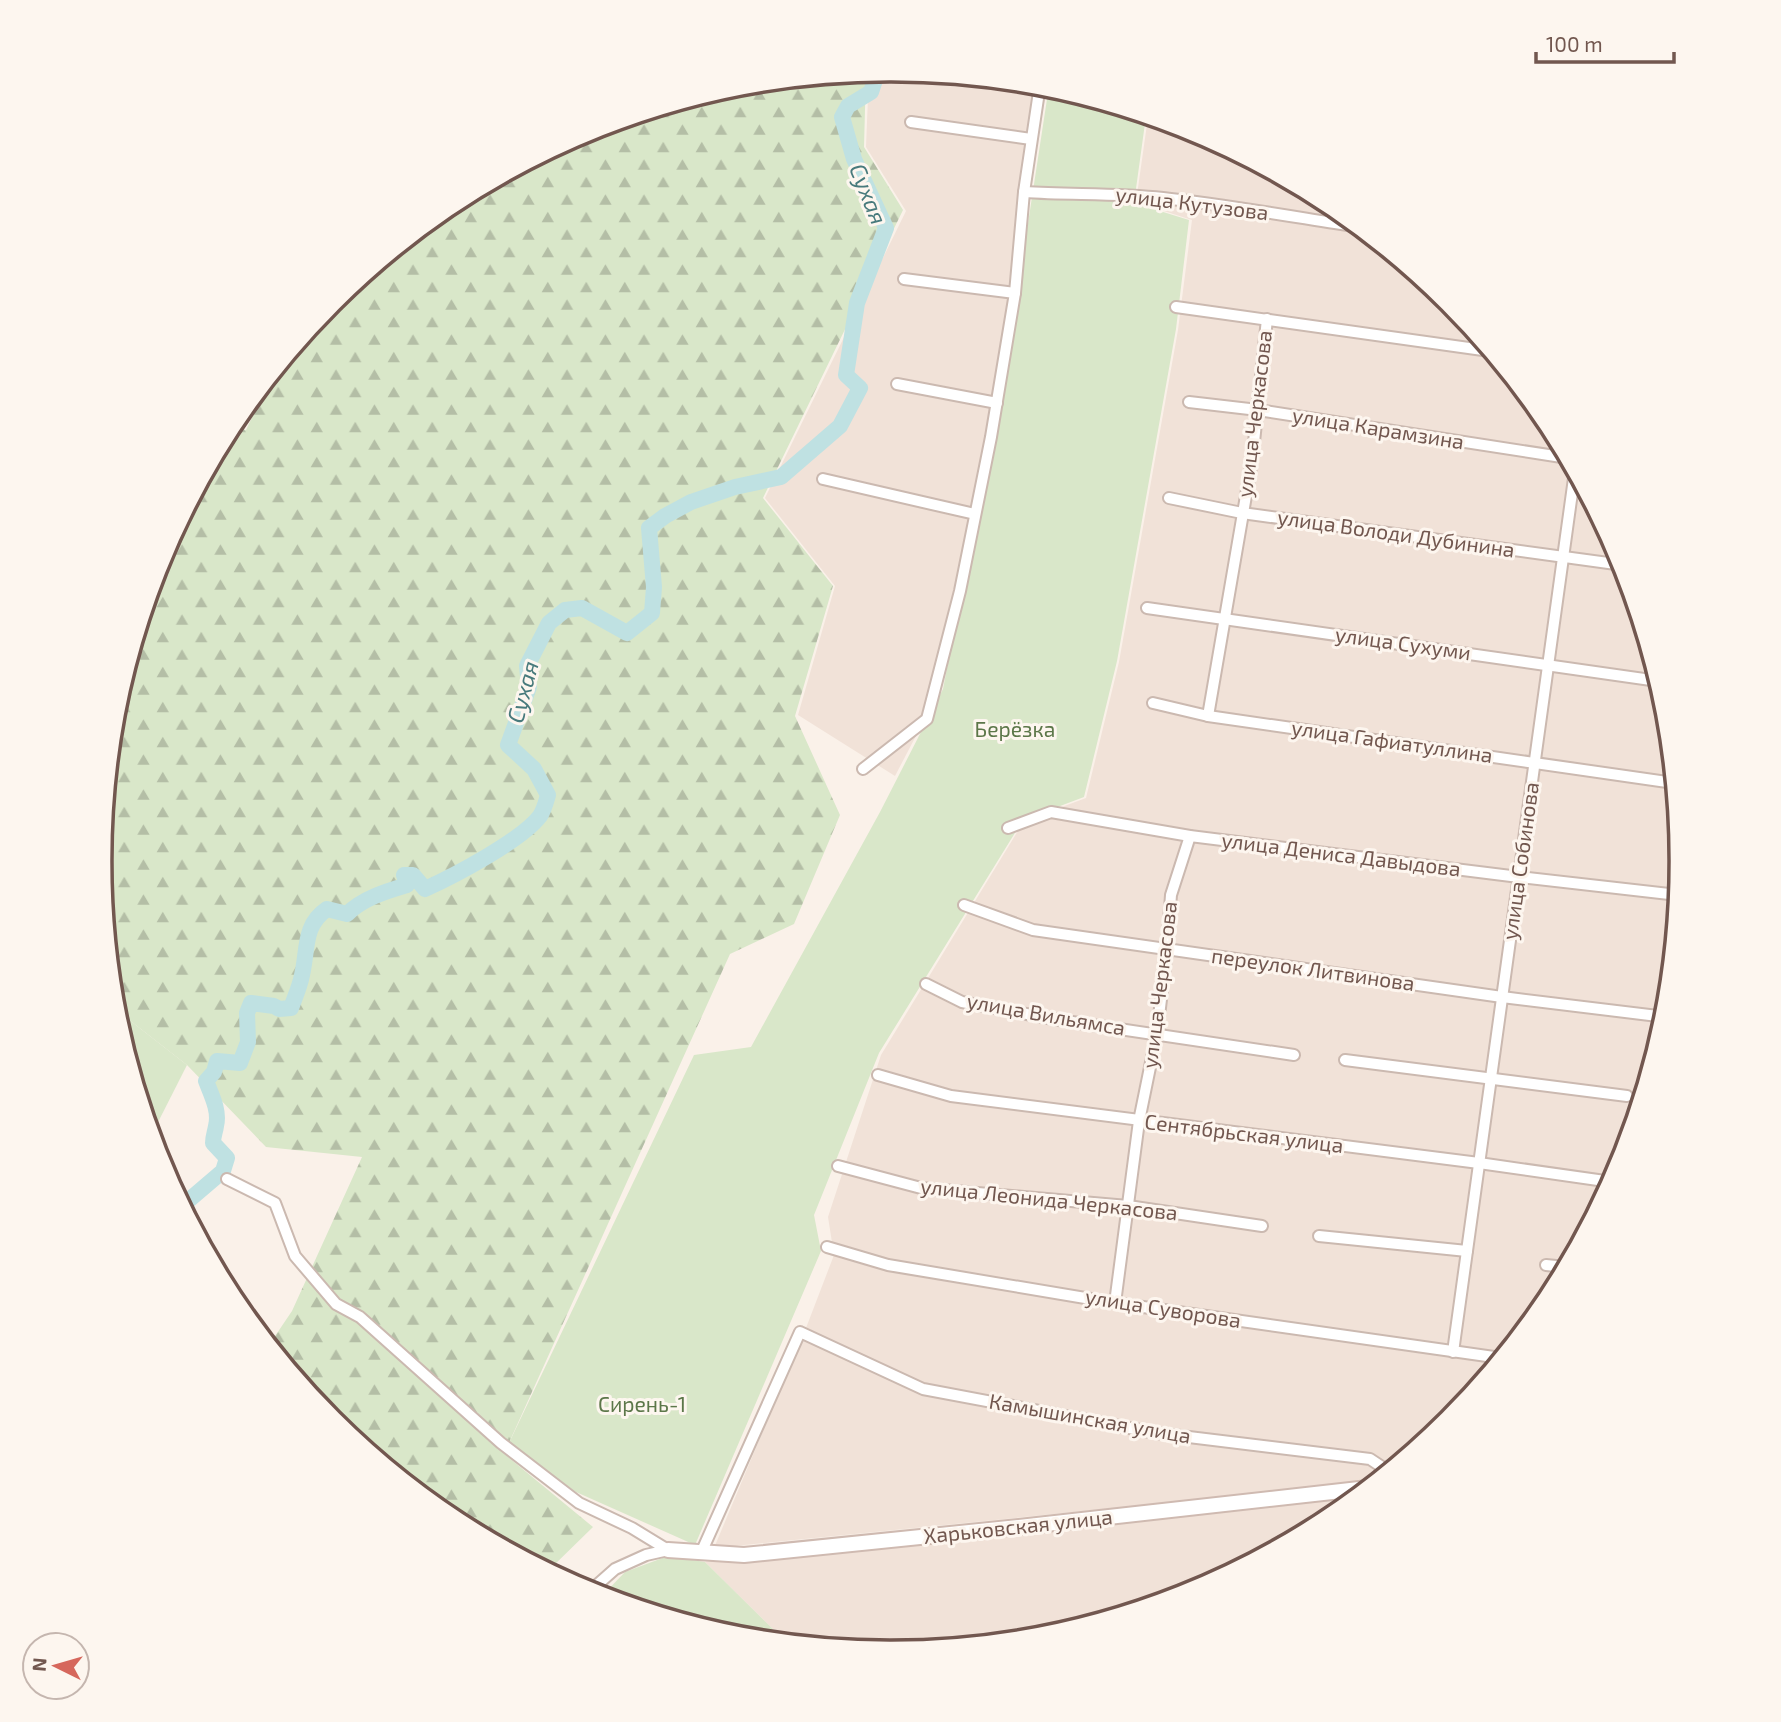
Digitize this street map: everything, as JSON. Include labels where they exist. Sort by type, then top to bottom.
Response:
[{"type":"street","points":[[863,769],[927,719],[960,590],[997,403],[1015,293],[1024,192],[1038,96]]},
{"type":"street","points":[[911,122],[1031,139]]},
{"type":"street","name":"улица Кутузова","points":[[1024,192],[1164,198],[1338,224]]},
{"type":"street","points":[[904,279],[1015,293]]},
{"type":"street","points":[[1176,307],[1477,349]]},
{"type":"street","name":"улица Черкасова","points":[[1208,716],[1258,410],[1267,319]]},
{"type":"street","points":[[897,384],[997,403]]},
{"type":"street","name":"улица Карамзина","points":[[1189,402],[1258,410],[1555,456]]},
{"type":"street","points":[[823,479],[975,514]]},
{"type":"street","name":"улица Собинова","points":[[1454,1352],[1573,487]]},
{"type":"street","name":"улица Володи Дубинина","points":[[1169,498],[1242,513],[1610,563]]},
{"type":"street","name":"улица Сухуми","points":[[1147,608],[1648,680]]},
{"type":"street","name":"улица Гафиатуллина","points":[[1153,703],[1208,716],[1665,782]]},
{"type":"street","name":"улица Дениса Давыдова","points":[[1008,828],[1051,812],[1190,835],[1668,894]]},
{"type":"street","name":"улица Черкасова","points":[[1115,1303],[1139,1121],[1157,1033],[1171,895],[1190,835]]},
{"type":"street","name":"переулок Литвинова","points":[[964,905],[1033,930],[1502,997],[1653,1015]]},
{"type":"street","name":"улица Вильямса","points":[[926,984],[962,1002],[1059,1020],[1294,1055]]},
{"type":"street","points":[[1345,1060],[1627,1097]]},
{"type":"street","name":"Сентябрьская улица","points":[[878,1075],[951,1096],[1600,1180]]},
{"type":"street","name":"улица Леонида Черкасова","points":[[838,1166],[922,1188],[1128,1206],[1262,1226]]},
{"type":"street","points":[[227,1180],[275,1203],[295,1256],[336,1304],[360,1317],[501,1443],[579,1503],[632,1528],[668,1550]]},
{"type":"street","points":[[1319,1236],[1467,1251]]},
{"type":"street","name":"улица Суворова","points":[[827,1247],[888,1265],[1115,1303],[1490,1357]]},
{"type":"street","points":[[1546,1265],[1555,1266]]},
{"type":"street","name":"Камышинская улица","points":[[701,1553],[800,1332],[923,1389],[1156,1433],[1370,1459],[1380,1466]]},
{"type":"street","name":"Харьковская улица","points":[[668,1550],[744,1555],[1350,1490]]},
{"type":"street","points":[[599,1583],[615,1569],[646,1555],[668,1550]]},
{"type":"shaded area","points":[[869,83],[941,84],[1045,98],[988,437],[941,688],[895,776],[798,715],[835,586],[765,498],[906,211],[866,147]]},
{"type":"shaded area","points":[[1147,126],[1235,163],[1323,213],[1365,243],[1441,310],[1508,387],[1565,472],[1610,563],[1628,611],[1643,659],[1663,759],[1669,861],[1663,963],[1643,1063],[1628,1111],[1589,1205],[1538,1294],[1476,1374],[1441,1412],[1358,1484],[714,1548],[834,1255],[828,1217],[881,1055],[1024,821],[1086,798],[1119,662],[1178,330],[1192,220],[1136,202]]},
{"type":"shaded area","points":[[1337,1499],[1280,1535],[1189,1580],[1092,1613],[992,1633],[890,1640],[775,1631],[705,1562]]},
{"type":"green space","points":[[866,83],[864,147],[903,210],[763,498],[833,586],[795,716],[840,815],[794,924],[730,954],[508,1445],[502,1452],[593,1527],[556,1563],[501,1535],[416,1479],[340,1412],[275,1337],[292,1311],[362,1157],[266,1147],[187,1065],[128,1019],[118,963],[112,861],[118,759],[127,709],[138,659],[171,563],[216,472],[242,429],[246,430],[254,413],[273,387],[340,310],[416,243],[501,187],[592,142],[689,109],[789,89]]},
{"type":"green space","points":[[1047,98],[1145,125],[1134,203],[1189,220],[1176,329],[1117,661],[1084,797],[1023,820],[879,1053],[814,1215],[821,1251],[695,1545],[576,1492],[508,1445],[694,1055],[751,1047],[880,812],[943,689],[1012,328]]},
{"type":"green space","points":[[128,1019],[187,1065],[158,1123],[138,1063]]},
{"type":"green space","points":[[668,1556],[705,1562],[775,1631],[689,1613],[611,1587],[625,1572]]},
{"type":"waterway","name":"Сухая","points":[[190,1200],[223,1171],[227,1158],[213,1143],[217,1114],[206,1081],[214,1072],[217,1061],[240,1063],[248,1042],[247,1013],[251,1003],[279,1009],[291,1008],[301,979],[310,930],[319,915],[327,909],[347,914],[368,899],[407,885],[404,875],[413,875],[425,889],[469,867],[519,836],[540,816],[548,795],[534,769],[508,745],[529,687],[527,666],[549,623],[565,610],[582,608],[627,633],[652,613],[654,587],[649,528],[691,502],[735,487],[781,477],[840,426],[860,388],[846,375],[857,303],[886,228],[854,159],[842,117],[848,106],[871,92],[874,83]]},
{"type":"park label","name":"Берёзка","points":[[1015,730]]},
{"type":"park label","name":"Сирень-1","points":[[642,1405]]}]
